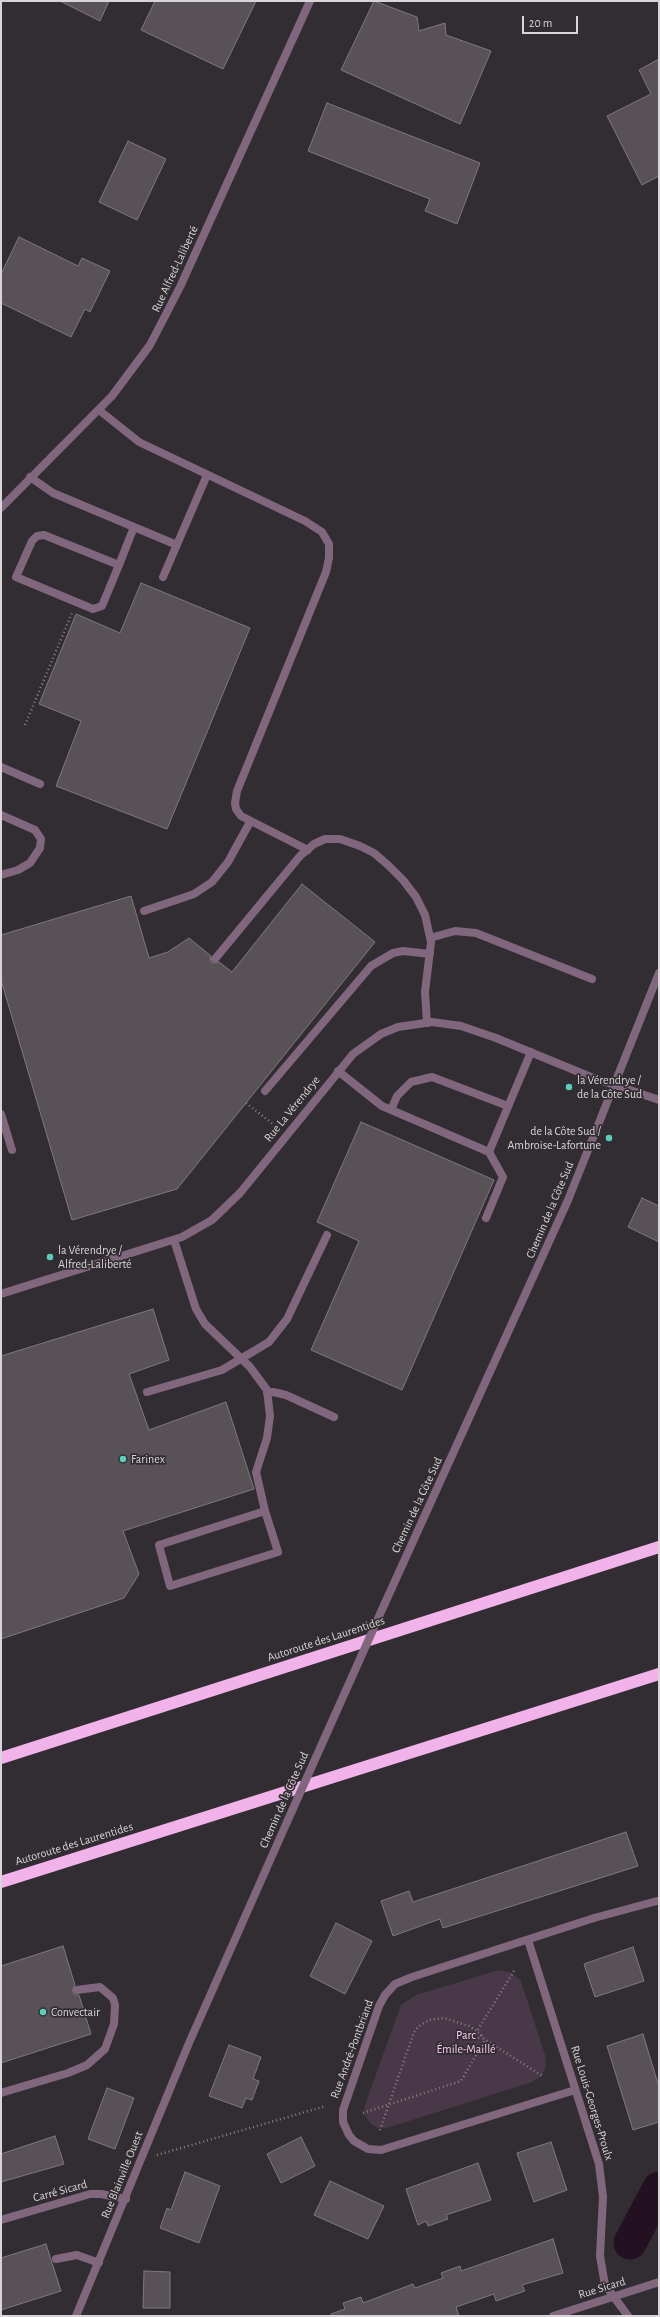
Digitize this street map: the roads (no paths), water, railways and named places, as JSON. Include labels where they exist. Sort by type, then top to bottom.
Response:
[{"type":"highway","name":"Autoroute des Laurentides","points":[[1,1758],[659,1547]]},
{"type":"highway","name":"Autoroute des Laurentides","points":[[1,1882],[659,1674]]},
{"type":"street","name":"Rue Alfred-Laliberté","points":[[1,508],[100,410],[129,374],[160,327],[310,1]]},
{"type":"street","points":[[100,410],[139,442],[305,521],[322,532],[329,544],[329,558],[326,572],[237,791],[236,809],[241,816],[250,822],[308,850]]},
{"type":"street","points":[[163,577],[207,475]]},
{"type":"street","points":[[30,478],[53,493],[176,545]]},
{"type":"street","points":[[119,565],[44,535],[37,536],[32,541],[16,578],[93,609],[102,606],[119,565],[134,527]]},
{"type":"street","points":[[1,766],[40,784]]},
{"type":"street","points":[[1,875],[18,870],[30,863],[40,848],[41,839],[35,830],[3,817]]},
{"type":"street","points":[[144,911],[194,894],[212,882],[228,862],[250,822]]},
{"type":"street","points":[[215,959],[285,872],[308,850],[324,839],[340,839],[374,853],[403,880],[416,897],[425,914],[430,938],[430,954],[425,992],[427,1023]]},
{"type":"street","points":[[430,938],[455,931],[476,933],[592,979]]},
{"type":"street","points":[[265,1091],[371,966],[393,953],[403,951],[430,954]]},
{"type":"street","name":"Chemin de la Côte Sud","points":[[189,2043],[385,1603],[552,1238],[659,973]]},
{"type":"street","name":"Rue La Vérendrye","points":[[1,1294],[174,1240],[196,1231],[226,1208],[338,1071],[366,1043],[381,1034],[398,1028],[427,1023],[461,1026],[531,1052],[591,1078],[659,1100]]},
{"type":"street","points":[[488,1152],[531,1052]]},
{"type":"street","points":[[338,1071],[382,1106],[488,1152],[503,1177],[486,1218]]},
{"type":"street","points":[[391,1110],[397,1096],[411,1082],[432,1077],[508,1106]]},
{"type":"street","points":[[1,1114],[12,1150]]},
{"type":"street","points":[[146,1392],[222,1370],[242,1360],[269,1342],[287,1319],[327,1235]]},
{"type":"street","points":[[174,1240],[196,1309],[215,1336],[242,1360],[261,1380],[267,1394],[270,1416],[267,1438],[256,1472],[265,1511],[278,1552],[170,1586],[159,1545],[265,1511]]},
{"type":"street","points":[[267,1394],[273,1392],[286,1394],[334,1417]]},
{"type":"street","name":"Rue André-Pontbriand","points":[[575,2090],[381,2150],[368,2149],[354,2141],[343,2122],[343,2110],[379,2006],[391,1988],[405,1979],[600,1916],[658,1901]]},
{"type":"street","name":"Rue Louis-Georges-Proulx","points":[[528,1940],[575,2090],[595,2148],[600,2171],[603,2197],[601,2266],[605,2284],[613,2298],[628,2316]]},
{"type":"street","points":[[1,2093],[68,2073],[87,2065],[105,2049],[114,2024],[115,2005],[113,1998],[100,1988],[77,1990]]},
{"type":"street","name":"Rue Blainville Ouest","points":[[76,2316],[126,2199],[189,2043]]},
{"type":"street","name":"Carré Sicard","points":[[1,2220],[90,2194],[101,2194],[126,2199]]},
{"type":"street","points":[[56,2259],[77,2255],[99,2263]]},
{"type":"street","name":"Rue Sicard","points":[[553,2316],[659,2282]]},
{"type":"waterway","points":[[630,2243],[659,2188]]},
{"type":"place","name":"la Vérendrye / de la Côte Sud","points":[[569,1087]]},
{"type":"place","name":"de la Côte Sud / Ambroise-Lafortune","points":[[609,1138]]},
{"type":"place","name":"la Vérendrye / Alfred-Laliberté","points":[[50,1257]]},
{"type":"place","name":"Farinex","points":[[123,1459]]},
{"type":"place","name":"Convectair","points":[[43,2012]]},
{"type":"park label","name":"Parc Émile-Maillé","points":[[466,2042]]}]
